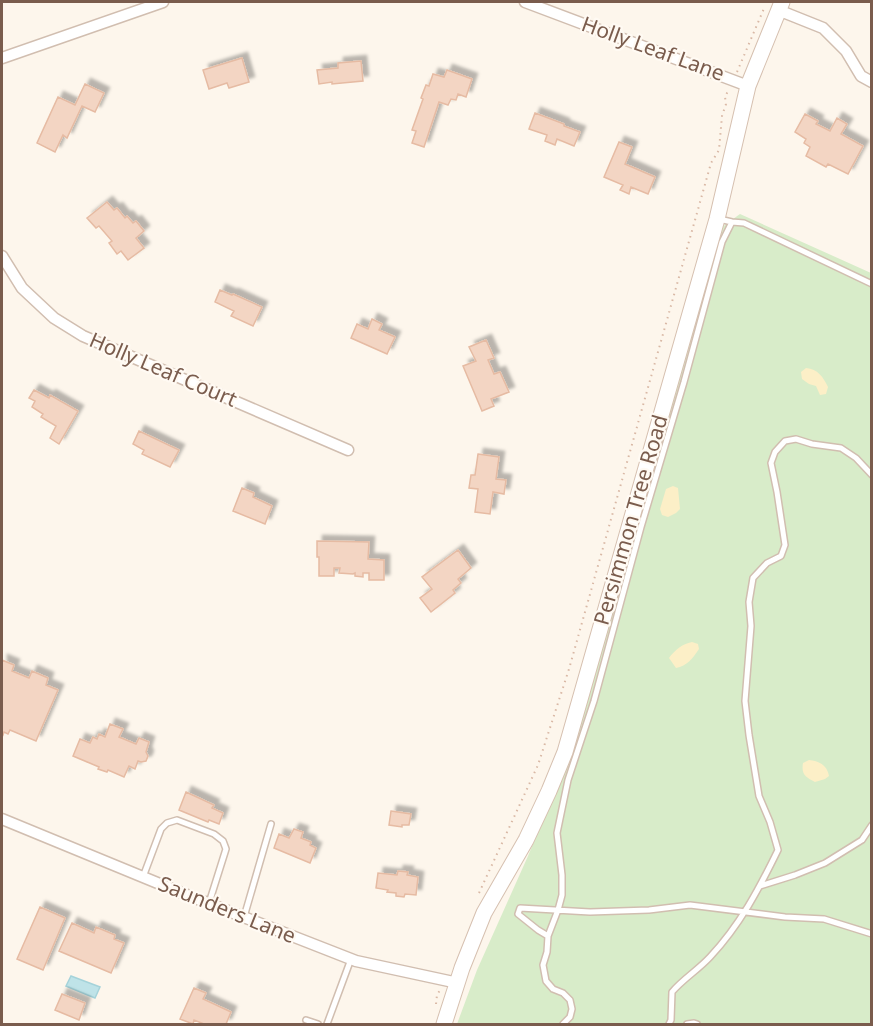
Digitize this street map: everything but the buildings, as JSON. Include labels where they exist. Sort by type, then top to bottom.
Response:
[{"type":"main road","name":"Persimmon Tree Road","points":[[444,1024],[451,982],[484,913],[526,840],[565,752],[724,221],[741,82],[776,4]]},
{"type":"street","points":[[2,58],[163,2]]},
{"type":"street","name":"Holly Leaf Lane","points":[[525,2],[741,82]]},
{"type":"street","points":[[776,4],[823,28],[846,51],[861,76],[872,82]]},
{"type":"street","name":"Holly Leaf Court","points":[[2,256],[22,288],[54,318],[83,336],[348,450]]},
{"type":"street","name":"Saunders Lane","points":[[2,819],[351,959],[451,982]]},
{"type":"lane","points":[[563,1024],[570,1017],[572,1009],[570,999],[546,981],[543,965],[548,936],[562,895],[562,875],[556,833],[568,780],[594,701],[641,527],[684,382],[722,242],[724,221],[744,223],[872,284]]},
{"type":"lane","points":[[669,1024],[672,993],[712,956],[740,921],[777,850],[770,822],[759,796],[746,701],[751,626],[749,602],[753,578],[767,563],[782,555],[785,545],[771,463],[775,452],[785,441],[796,439],[841,448],[856,458],[872,475]]},
{"type":"lane","points":[[143,876],[161,829],[167,823],[177,820],[213,834],[224,841],[226,849],[209,903]]},
{"type":"lane","points":[[244,917],[271,824]]},
{"type":"lane","points":[[760,886],[825,863],[862,840],[872,825]]},
{"type":"lane","points":[[548,936],[518,914],[520,909],[590,912],[649,910],[690,905],[785,917],[824,919],[872,933]]},
{"type":"lane","points":[[327,1024],[351,959]]},
{"type":"lane","points":[[306,1020],[318,1024]]},
{"type":"lane","points":[[687,1024],[698,1024]]},
{"type":"path","points":[[479,894],[526,794],[552,724],[711,163],[719,150],[726,94],[741,82],[776,4]]},
{"type":"path","points":[[435,1012],[436,998],[451,982]]},
{"type":"green space","points":[[740,214],[871,273],[871,1024],[457,1024],[477,970],[528,856],[572,749],[718,230]]},
{"type":"sand","points":[[806,368],[814,370],[822,377],[828,387],[826,394],[820,395],[816,386],[802,379],[801,372]]},
{"type":"sand","points":[[673,486],[678,488],[680,509],[668,517],[662,515],[660,509],[666,489]]},
{"type":"sand","points":[[692,642],[698,644],[699,649],[687,663],[676,668],[669,658],[679,648]]},
{"type":"sand","points":[[809,760],[822,764],[829,776],[815,782],[807,777],[803,770],[803,763]]},
{"type":"water","points":[[71,976],[100,987],[95,998],[66,986]]}]
